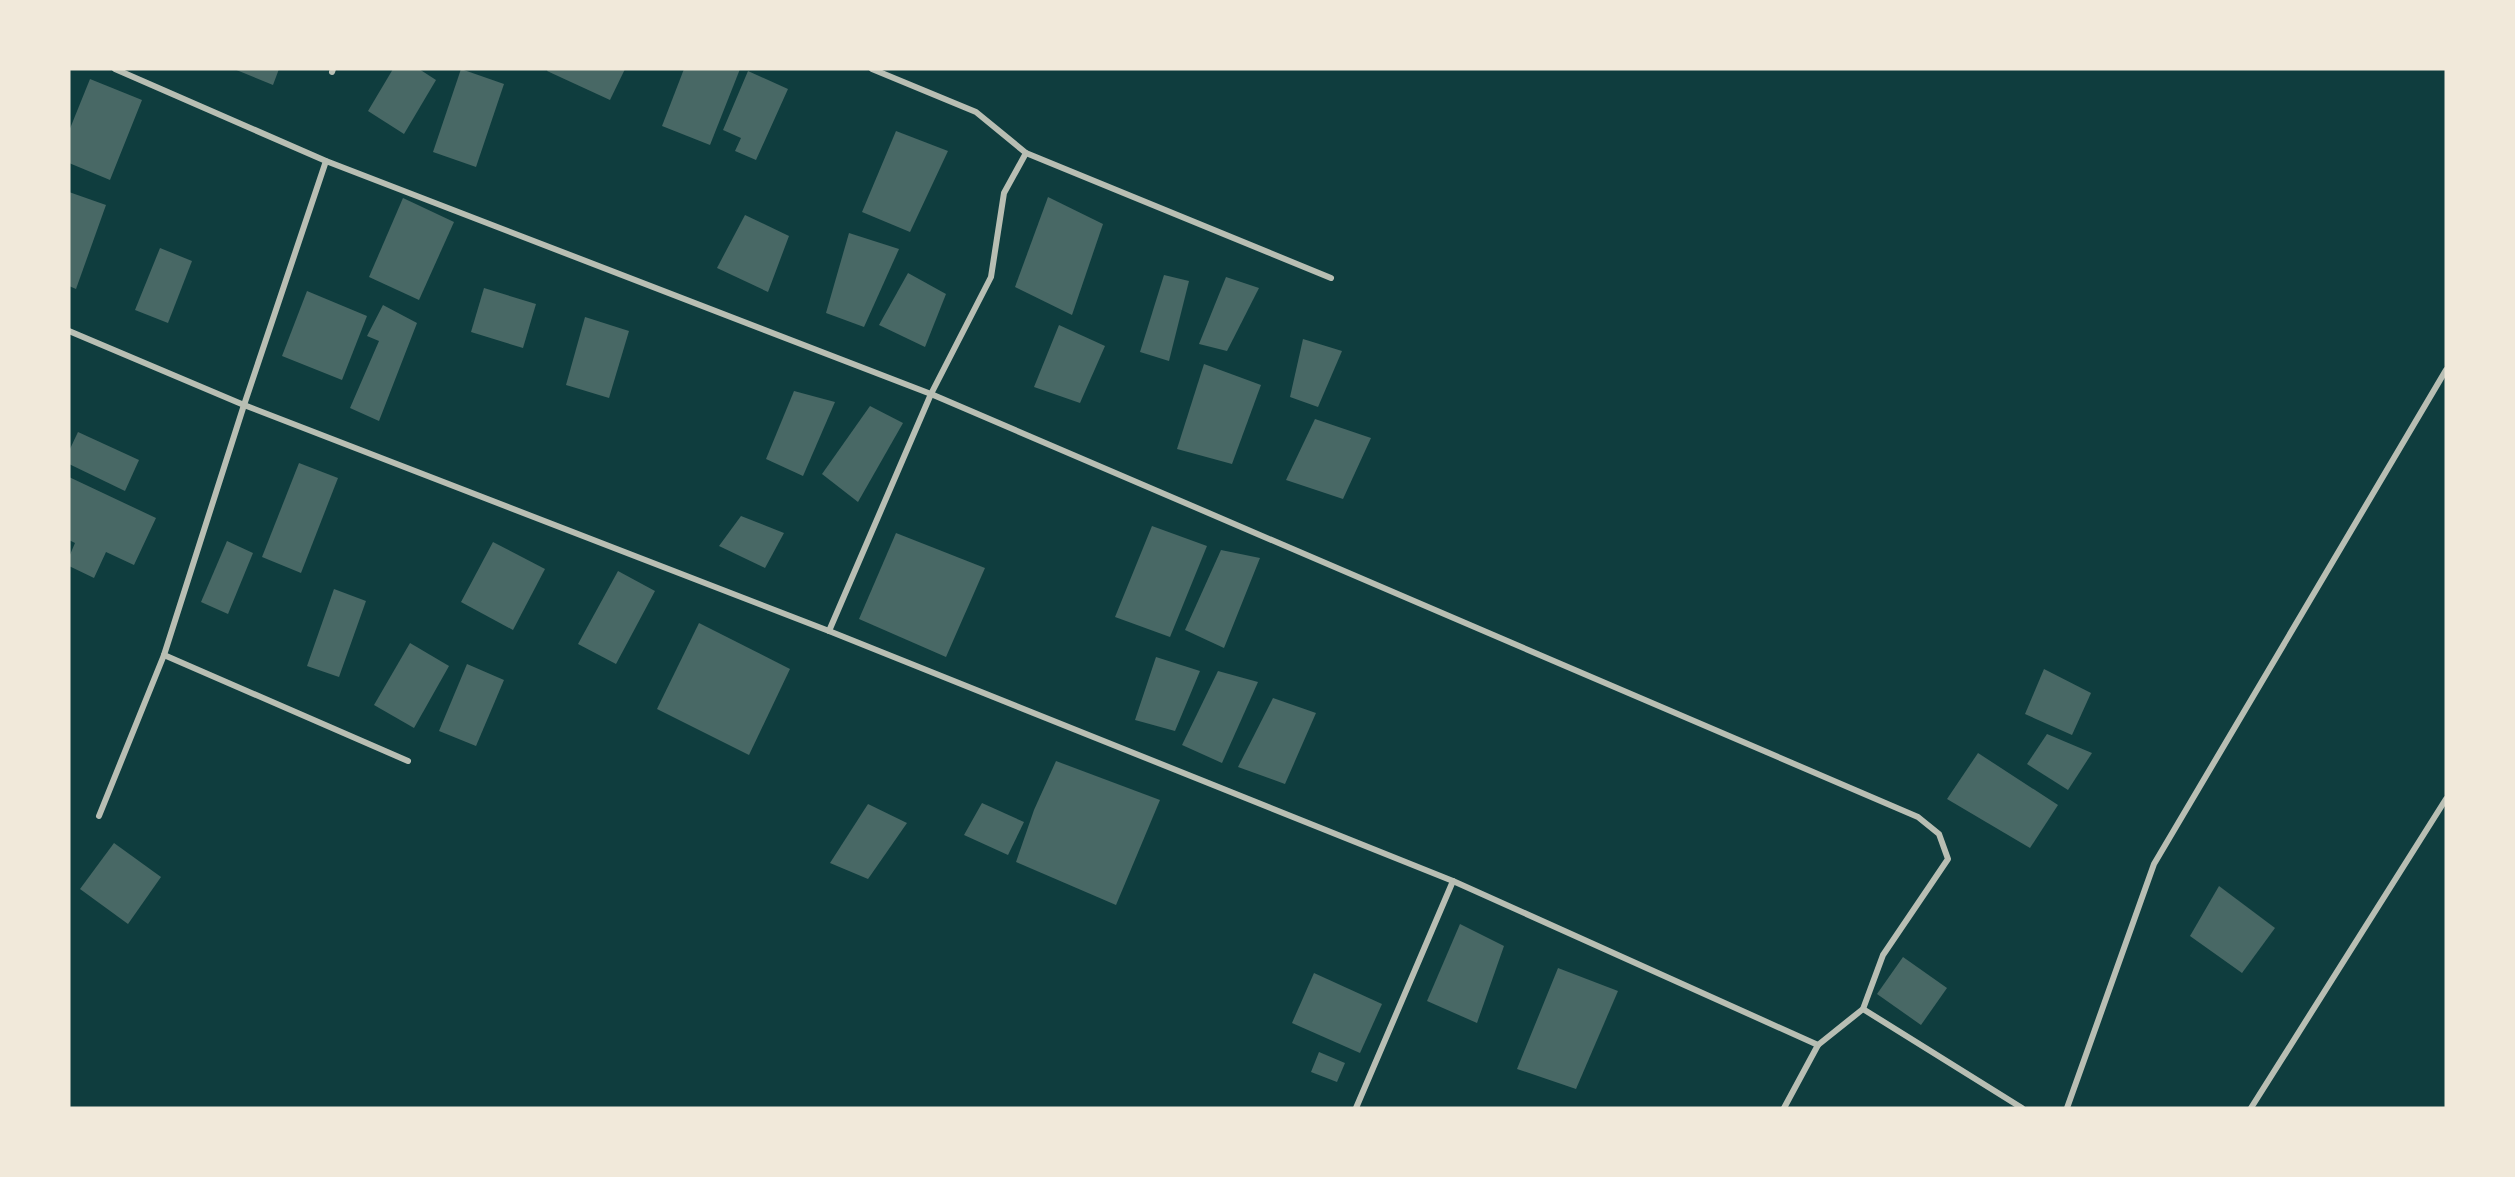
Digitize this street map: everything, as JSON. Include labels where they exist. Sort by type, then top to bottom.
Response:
[{"type":"street","points":[[115,69],[326,161],[931,394],[1918,817],[1939,834],[1948,859],[1883,955],[1863,1009],[1818,1045],[1784,1108]]},
{"type":"street","points":[[872,69],[976,112],[1026,153],[1331,278]]},
{"type":"street","points":[[829,631],[931,394],[991,277],[1004,194],[1026,153]]},
{"type":"street","points":[[99,816],[164,654],[326,161]]},
{"type":"street","points":[[69,332],[244,405],[829,631],[1453,881],[1818,1045]]},
{"type":"street","points":[[2067,1108],[2154,864],[2446,370]]},
{"type":"street","points":[[164,654],[408,761]]},
{"type":"street","points":[[2251,1108],[2446,799]]},
{"type":"street","points":[[1356,1108],[1453,881]]},
{"type":"street","points":[[1863,1009],[2022,1108]]},
{"type":"building","points":[[234,69],[279,69],[273,85]]},
{"type":"building","points":[[393,69],[419,69],[436,80],[404,134],[368,111]]},
{"type":"building","points":[[461,69],[504,84],[476,167],[433,152]]},
{"type":"building","points":[[548,69],[625,69],[610,100],[547,71]]},
{"type":"building","points":[[684,69],[740,69],[710,145],[662,126]]},
{"type":"building","points":[[748,71],[788,89],[756,160],[735,151],[741,138],[723,130]]},
{"type":"building","points":[[90,79],[142,100],[110,180],[69,163],[69,131]]},
{"type":"building","points":[[896,131],[948,151],[910,232],[862,212]]},
{"type":"building","points":[[69,192],[106,205],[76,289],[69,286]]},
{"type":"building","points":[[1048,197],[1103,224],[1072,315],[1015,287]]},
{"type":"building","points":[[403,198],[454,222],[419,300],[369,277]]},
{"type":"building","points":[[745,215],[789,236],[768,292],[717,268]]},
{"type":"building","points":[[849,233],[899,249],[864,327],[826,313]]},
{"type":"building","points":[[160,248],[192,261],[168,323],[135,310]]},
{"type":"building","points":[[908,273],[946,294],[925,347],[879,325]]},
{"type":"building","points":[[1164,275],[1189,281],[1169,361],[1140,352]]},
{"type":"building","points":[[1226,277],[1259,288],[1227,351],[1199,344]]},
{"type":"building","points":[[484,288],[536,304],[523,348],[471,332]]},
{"type":"building","points":[[307,291],[367,316],[342,380],[282,356]]},
{"type":"building","points":[[383,305],[417,323],[379,421],[350,408],[379,341],[367,336]]},
{"type":"building","points":[[585,317],[629,331],[609,398],[566,385]]},
{"type":"building","points":[[1059,325],[1105,346],[1080,403],[1034,387]]},
{"type":"building","points":[[1303,339],[1342,351],[1318,407],[1290,397]]},
{"type":"building","points":[[1204,364],[1261,385],[1232,464],[1177,449]]},
{"type":"building","points":[[794,391],[835,402],[803,476],[766,459]]},
{"type":"building","points":[[870,406],[903,423],[858,502],[822,474]]},
{"type":"building","points":[[1315,419],[1371,438],[1343,499],[1286,480]]},
{"type":"building","points":[[78,432],[139,460],[125,491],[69,464],[69,451]]},
{"type":"building","points":[[299,463],[338,478],[301,573],[262,557]]},
{"type":"building","points":[[69,477],[156,518],[134,565],[106,552],[94,578],[69,566],[69,557],[75,543],[69,540]]},
{"type":"building","points":[[741,516],[784,533],[765,568],[719,546]]},
{"type":"building","points":[[1152,526],[1207,546],[1170,637],[1115,617]]},
{"type":"building","points":[[896,533],[985,568],[946,657],[859,619]]},
{"type":"building","points":[[227,541],[253,553],[228,614],[201,602]]},
{"type":"building","points":[[493,542],[545,569],[513,630],[461,602]]},
{"type":"building","points":[[1221,550],[1260,558],[1224,648],[1185,630]]},
{"type":"building","points":[[618,571],[655,591],[616,664],[578,644]]},
{"type":"building","points":[[334,589],[366,601],[339,677],[307,666]]},
{"type":"building","points":[[699,623],[790,669],[749,755],[657,709]]},
{"type":"building","points":[[410,643],[449,666],[414,728],[374,705]]},
{"type":"building","points":[[1156,657],[1200,671],[1175,731],[1135,720]]},
{"type":"building","points":[[467,664],[504,680],[476,746],[439,731]]},
{"type":"building","points":[[2044,669],[2091,693],[2072,735],[2025,714]]},
{"type":"building","points":[[1218,671],[1258,682],[1222,763],[1182,745]]},
{"type":"building","points":[[1273,698],[1316,713],[1285,784],[1238,767]]},
{"type":"building","points":[[2047,734],[2092,753],[2068,790],[2027,764]]},
{"type":"building","points":[[1978,753],[2058,805],[2030,848],[1947,799]]},
{"type":"building","points":[[1056,761],[1160,800],[1116,905],[1016,862],[1034,810]]},
{"type":"building","points":[[982,803],[1024,822],[1008,855],[964,835]]},
{"type":"building","points":[[868,804],[907,823],[868,879],[830,863]]},
{"type":"building","points":[[114,843],[161,877],[128,924],[80,889]]},
{"type":"building","points":[[2219,886],[2275,928],[2242,973],[2190,936]]},
{"type":"building","points":[[1460,924],[1504,946],[1477,1023],[1427,1001]]},
{"type":"building","points":[[1903,957],[1947,988],[1921,1025],[1877,994]]},
{"type":"building","points":[[1558,968],[1618,991],[1576,1089],[1517,1069]]},
{"type":"building","points":[[1314,973],[1382,1004],[1360,1053],[1292,1023]]},
{"type":"building","points":[[1319,1052],[1345,1063],[1337,1082],[1311,1072]]}]
